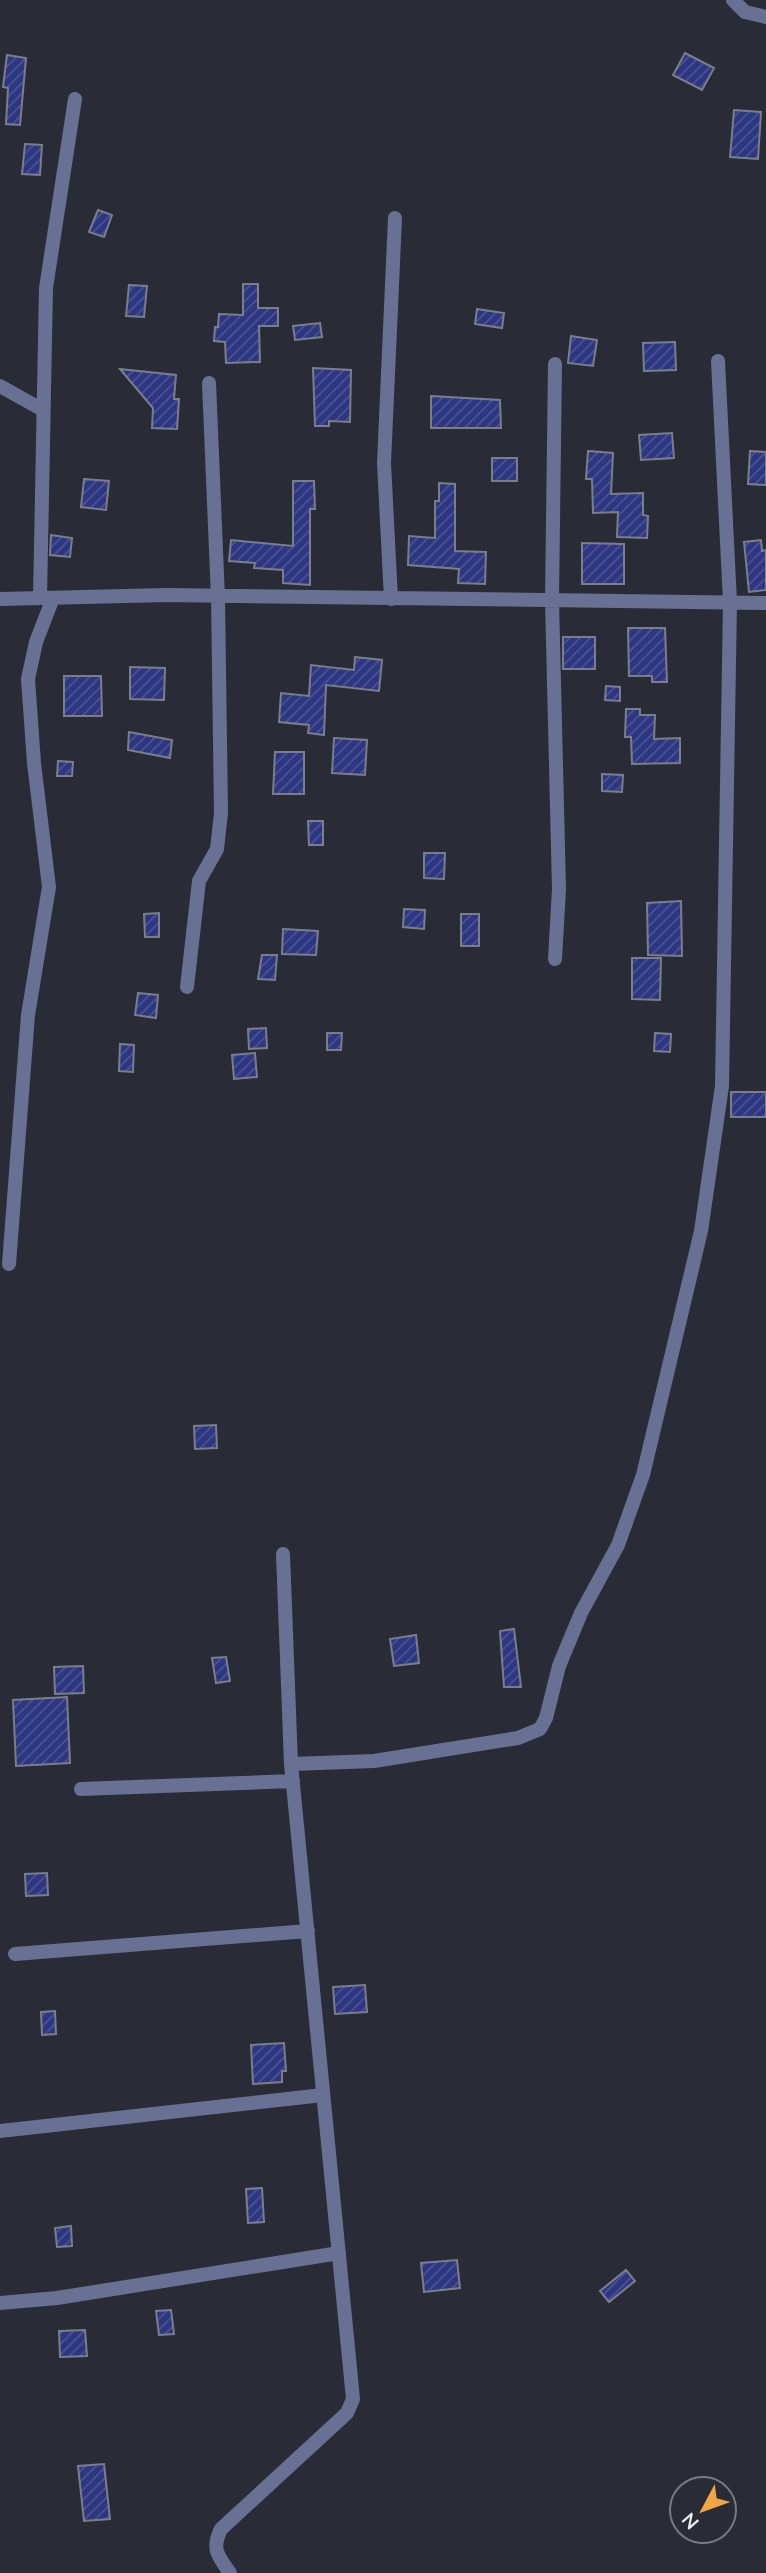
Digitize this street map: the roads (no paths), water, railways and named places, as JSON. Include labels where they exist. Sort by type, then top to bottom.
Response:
[{"type":"street","points":[[733,0],[745,12],[766,17]]},
{"type":"street","points":[[9,1264],[28,1015],[49,887],[34,762],[28,679],[47,598],[43,410],[46,288],[75,99]]},
{"type":"street","points":[[391,599],[384,463],[395,218]]},
{"type":"street","points":[[292,1764],[374,1761],[531,1735],[546,1718],[559,1667],[581,1613],[618,1545],[643,1475],[701,1231],[722,1086],[730,602],[718,361]]},
{"type":"street","points":[[555,364],[552,600],[558,889],[555,959]]},
{"type":"street","points":[[187,987],[199,881],[220,835],[218,598],[209,383]]},
{"type":"street","points":[[0,386],[43,410]]},
{"type":"street","points":[[0,599],[167,595],[218,598],[766,603]]},
{"type":"street","points":[[230,2573],[215,2553],[215,2541],[221,2529],[347,2413],[353,2399],[293,1781],[283,1554]]},
{"type":"street","points":[[81,1789],[293,1781]]},
{"type":"street","points":[[16,1954],[308,1931]]},
{"type":"street","points":[[0,2131],[324,2095]]},
{"type":"street","points":[[0,2303],[57,2298],[339,2253]]}]
